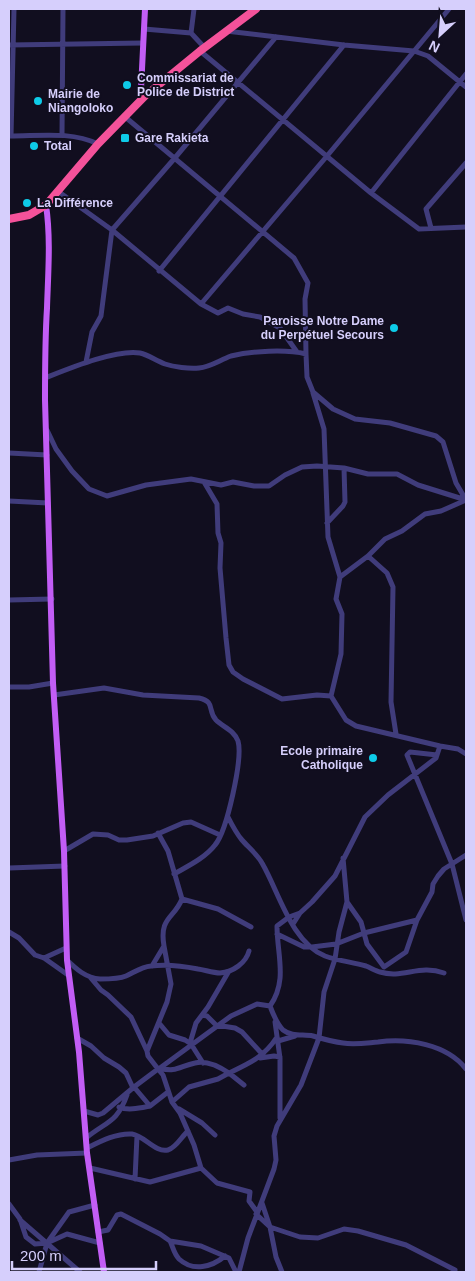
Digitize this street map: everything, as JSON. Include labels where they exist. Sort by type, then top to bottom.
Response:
[{"type":"highway","points":[[9,219],[29,215],[46,205],[98,144],[145,96],[202,49],[256,9]]},
{"type":"main road","points":[[145,9],[141,89],[145,96]]},
{"type":"main road","points":[[46,205],[48,261],[45,378],[46,430],[53,683],[65,866],[66,948],[77,1038],[87,1150],[104,1272]]},
{"type":"street","points":[[14,9],[11,45],[10,136],[62,135],[98,144]]},
{"type":"street","points":[[62,135],[63,9]]},
{"type":"street","points":[[194,9],[191,33],[202,49],[238,83],[371,193],[419,228],[466,227]]},
{"type":"street","points":[[201,304],[449,9]]},
{"type":"street","points":[[144,29],[191,33]]},
{"type":"street","points":[[226,31],[414,51],[428,56],[466,87]]},
{"type":"street","points":[[86,362],[92,332],[101,316],[112,230],[276,37]]},
{"type":"street","points":[[11,45],[143,43]]},
{"type":"street","points":[[159,271],[344,45]]},
{"type":"street","points":[[371,193],[466,74]]},
{"type":"street","points":[[124,116],[294,258],[308,283],[305,299],[307,377],[324,429],[328,537],[340,577],[336,599],[342,614],[341,654],[331,696],[346,720],[356,726],[458,749],[466,754]]},
{"type":"street","points":[[430,228],[426,209],[466,163]]},
{"type":"street","points":[[59,192],[112,230],[201,304],[218,313],[228,308],[243,314],[260,317],[280,328],[297,352]]},
{"type":"street","points":[[45,378],[86,362],[127,353],[138,352],[165,364],[196,368],[205,367],[230,356],[250,353],[297,352],[306,354]]},
{"type":"street","points":[[313,392],[333,409],[355,419],[390,423],[436,436],[443,442],[456,484],[466,500]]},
{"type":"street","points":[[46,430],[56,449],[72,471],[89,489],[107,496],[146,484],[191,479],[221,485],[234,482],[254,486],[269,486],[285,475],[302,468],[317,466],[344,468],[368,474],[398,474],[418,485],[466,500]]},
{"type":"street","points":[[9,453],[47,455]]},
{"type":"street","points":[[327,523],[343,506],[344,468]]},
{"type":"street","points":[[204,482],[217,504],[218,533],[221,543],[222,594],[229,665],[233,672],[282,699],[317,695],[331,696]]},
{"type":"street","points":[[340,577],[368,556],[385,539],[425,514],[441,511],[466,500]]},
{"type":"street","points":[[9,501],[48,503]]},
{"type":"street","points":[[368,556],[387,573],[393,587],[391,702],[396,734]]},
{"type":"street","points":[[9,600],[52,598]]},
{"type":"street","points":[[9,687],[29,687],[53,683]]},
{"type":"street","points":[[54,694],[104,688],[143,695],[205,699],[211,705],[215,719],[233,733],[238,741],[240,754],[228,817],[216,845],[194,863],[174,874]]},
{"type":"street","points":[[270,1006],[276,997],[281,982],[277,926],[312,902],[334,876],[365,817],[388,795],[436,758],[440,746]]},
{"type":"street","points":[[437,755],[408,752],[407,756],[452,864],[466,920]]},
{"type":"street","points":[[228,817],[240,838],[261,861],[293,924],[310,947],[324,956],[389,974],[433,969],[444,973]]},
{"type":"street","points":[[64,851],[93,834],[108,835],[119,840],[127,840],[154,836],[191,822],[220,835]]},
{"type":"street","points":[[147,1051],[167,1002],[171,984],[164,946],[164,924],[180,905],[182,898],[168,851],[158,833]]},
{"type":"street","points":[[384,966],[406,952],[417,920],[438,876],[466,855]]},
{"type":"street","points":[[237,1272],[276,1160],[274,1136],[280,1118],[301,1085],[320,1038],[324,992],[335,959],[339,932],[347,902],[343,858]]},
{"type":"street","points":[[9,868],[65,866]]},
{"type":"street","points":[[182,898],[218,909],[251,927]]},
{"type":"street","points":[[347,902],[361,922],[367,944],[389,974]]},
{"type":"street","points":[[293,924],[300,912]]},
{"type":"street","points":[[277,934],[304,947],[310,947],[338,943],[364,933],[417,920]]},
{"type":"street","points":[[9,932],[19,938],[35,955],[44,958],[68,975]]},
{"type":"street","points":[[152,966],[164,946]]},
{"type":"street","points":[[44,958],[66,948]]},
{"type":"street","points":[[67,960],[76,970],[98,979],[124,977],[152,966],[195,968],[219,973],[238,967],[248,958],[249,951]]},
{"type":"street","points":[[190,1044],[196,1022],[208,1007],[229,971]]},
{"type":"street","points":[[90,977],[101,990],[131,1017],[148,1056],[163,1075],[172,1102],[177,1108],[194,1144],[201,1168],[217,1183],[250,1192],[249,1200],[257,1213],[270,1227],[310,1239],[344,1229],[358,1231],[406,1245],[455,1270]]},
{"type":"street","points":[[84,1111],[98,1114],[103,1113],[133,1087],[216,1025],[257,1004],[270,1006]]},
{"type":"street","points":[[270,1006],[284,1030],[289,1033],[343,1044],[379,1041],[417,1043],[438,1048],[452,1054],[466,1069]]},
{"type":"street","points":[[202,1015],[207,1016],[216,1025],[235,1028],[242,1032],[261,1056]]},
{"type":"street","points":[[275,1016],[280,1057],[280,1118]]},
{"type":"street","points":[[158,1023],[169,1035],[186,1040],[203,1063]]},
{"type":"street","points":[[172,1102],[189,1087],[218,1079],[261,1056],[278,1039],[300,1035]]},
{"type":"street","points":[[77,1038],[92,1046],[104,1058],[126,1073],[133,1087],[150,1106]]},
{"type":"street","points":[[261,1056],[280,1057]]},
{"type":"street","points":[[159,1068],[171,1071],[196,1062],[203,1063],[217,1066],[229,1073],[244,1086]]},
{"type":"street","points":[[86,1138],[112,1120],[121,1109],[128,1092]]},
{"type":"street","points":[[115,1104],[121,1109],[150,1106],[168,1092]]},
{"type":"street","points":[[177,1108],[202,1123],[215,1135]]},
{"type":"street","points":[[9,1160],[36,1155],[87,1150],[110,1137],[132,1134],[158,1149],[168,1150],[188,1131]]},
{"type":"street","points":[[135,1179],[137,1136]]},
{"type":"street","points":[[90,1168],[150,1182],[201,1168]]},
{"type":"street","points":[[261,1202],[270,1227],[274,1251],[282,1272]]},
{"type":"street","points":[[9,1204],[20,1220],[80,1272]]},
{"type":"street","points":[[39,1272],[47,1243],[69,1212],[95,1206]]},
{"type":"street","points":[[98,1232],[109,1229],[119,1213],[170,1241],[201,1246],[229,1258],[237,1272]]},
{"type":"street","points":[[20,1220],[26,1237],[35,1244],[47,1243],[67,1234],[100,1243]]},
{"type":"street","points":[[170,1241],[179,1259],[188,1265],[202,1268],[217,1263],[225,1256]]},
{"type":"place","name":"Commissariat de Police de District","points":[[127,85]]},
{"type":"place","name":"Mairie de Niangoloko","points":[[38,101]]},
{"type":"place","name":"Gare Rakieta","points":[[125,138]]},
{"type":"place","name":"Total","points":[[34,146]]},
{"type":"place","name":"La Différence","points":[[27,203]]},
{"type":"place","name":"Paroisse Notre Dame du Perpétuel Secours","points":[[394,328]]},
{"type":"place","name":"Ecole primaire Catholique","points":[[373,758]]}]
